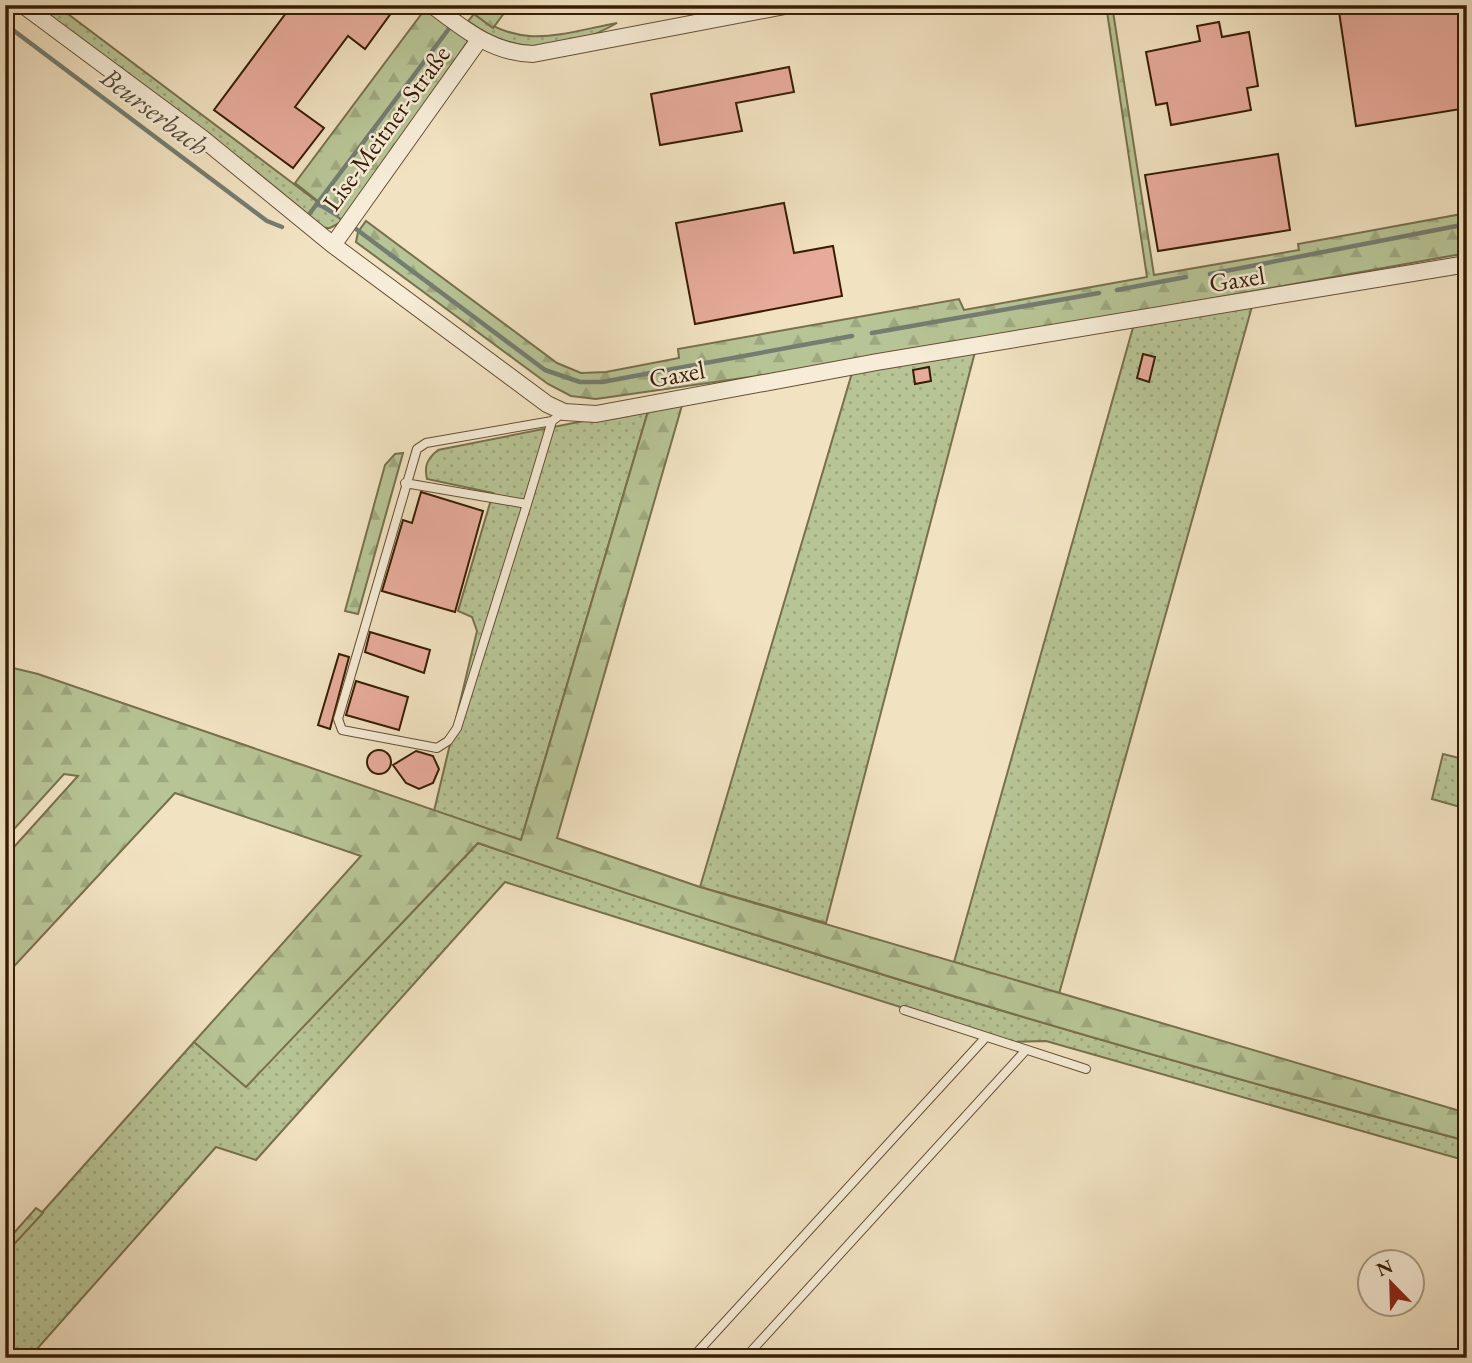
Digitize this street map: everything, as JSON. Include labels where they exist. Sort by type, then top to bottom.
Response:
[{"type":"street","name":"Gaxel","points":[[23,5],[202,138],[332,245],[547,404],[558,417],[596,414],[877,362],[1467,264]]},
{"type":"street","name":"Lise-Meitner-Straße","points":[[432,5],[479,40],[512,53],[533,54],[790,5]]},
{"type":"street","name":"Lise-Meitner-Straße","points":[[332,245],[479,40]]},
{"type":"lane","points":[[558,417],[527,504],[457,728],[437,748],[342,730],[339,725],[413,455],[426,443],[558,417]]},
{"type":"lane","points":[[405,483],[527,504]]},
{"type":"lane","points":[[904,1010],[1086,1069]]},
{"type":"lane","points":[[692,1358],[986,1037]]},
{"type":"lane","points":[[745,1358],[1026,1050]]},
{"type":"green space","points":[[31,5],[56,5],[343,221],[330,228],[320,228]]},
{"type":"green space","points":[[462,5],[510,5],[493,28]]},
{"type":"green space","points":[[1106,5],[1112,5],[1154,275],[1299,250],[1298,244],[1467,213],[1467,253],[863,361],[596,399],[571,396],[548,384],[356,242],[358,232],[366,221],[557,363],[581,373],[606,372],[679,358],[678,349],[959,299],[964,310],[1147,277]]},
{"type":"green space","points":[[426,8],[468,41],[343,221],[295,183]]},
{"type":"green space","points":[[474,14],[492,25],[526,36],[561,34],[617,23],[598,33],[560,45],[523,45],[486,33],[468,21]]},
{"type":"green space","points":[[1253,303],[1059,994],[954,962],[1134,324]]},
{"type":"green space","points":[[975,352],[826,923],[700,887],[852,373]]},
{"type":"green space","points":[[683,402],[557,838],[700,887],[1467,1113],[1467,1141],[1093,1038],[970,1001],[723,924],[478,843],[246,1087],[194,1042],[361,856],[175,793],[5,976],[5,857],[78,776],[64,774],[5,839],[5,666],[38,674],[521,840],[649,408]]},
{"type":"green space","points":[[649,408],[521,840],[434,811],[477,631],[472,617],[458,611],[493,493],[427,479],[426,466],[429,460],[438,450]]},
{"type":"green space","points":[[403,453],[358,614],[345,611],[385,465],[395,454]]},
{"type":"green space","points":[[1443,754],[1467,760],[1467,809],[1432,799]]},
{"type":"green space","points":[[478,843],[723,924],[970,1001],[1093,1038],[1467,1141],[1467,1161],[1046,1041],[1011,1042],[505,882],[256,1160],[216,1147],[29,1358],[5,1358],[5,1254],[194,1042],[246,1086]]},
{"type":"green space","points":[[36,1208],[43,1213],[5,1254],[5,1243]]},
{"type":"building","points":[[292,5],[397,5],[365,49],[348,36],[295,107],[324,128],[293,168],[214,110]]},
{"type":"building","points":[[1338,5],[1467,5],[1467,108],[1356,126]]},
{"type":"building","points":[[1219,22],[1222,37],[1249,32],[1258,86],[1247,88],[1251,110],[1171,125],[1167,103],[1156,105],[1146,52],[1200,41],[1197,26]]},
{"type":"building","points":[[789,67],[794,92],[736,103],[742,131],[660,145],[651,94]]},
{"type":"building","points":[[1278,154],[1290,230],[1158,251],[1145,175]]},
{"type":"building","points":[[784,203],[794,253],[833,246],[842,296],[695,324],[676,223]]},
{"type":"building","points":[[1143,354],[1155,357],[1149,382],[1137,378]]},
{"type":"building","points":[[929,367],[931,381],[915,384],[913,370]]},
{"type":"building","points":[[421,492],[483,511],[455,612],[382,591],[403,520],[412,523]]},
{"type":"building","points":[[370,632],[430,650],[424,673],[365,652]]},
{"type":"building","points":[[339,654],[349,657],[330,729],[318,725]]},
{"type":"building","points":[[356,681],[408,697],[399,730],[346,715]]},
{"type":"building","points":[[374,750],[384,750],[391,757],[391,767],[384,774],[374,774],[367,767],[367,757]]},
{"type":"building","points":[[416,751],[433,756],[439,769],[433,783],[419,789],[406,783],[393,765]]},
{"type":"waterway","name":"Beurserbach","points":[[456,19],[466,5]]},
{"type":"waterway","name":"Beurserbach","points":[[5,24],[267,221],[282,227]]},
{"type":"waterway","name":"Beurserbach","points":[[310,213],[451,26]]},
{"type":"waterway","points":[[317,203],[337,215]]},
{"type":"waterway","points":[[1210,274],[1467,224]]},
{"type":"waterway","points":[[356,229],[545,370],[580,382],[602,382],[852,336]]},
{"type":"waterway","points":[[1117,290],[1186,277]]},
{"type":"waterway","points":[[872,333],[1099,293]]}]
